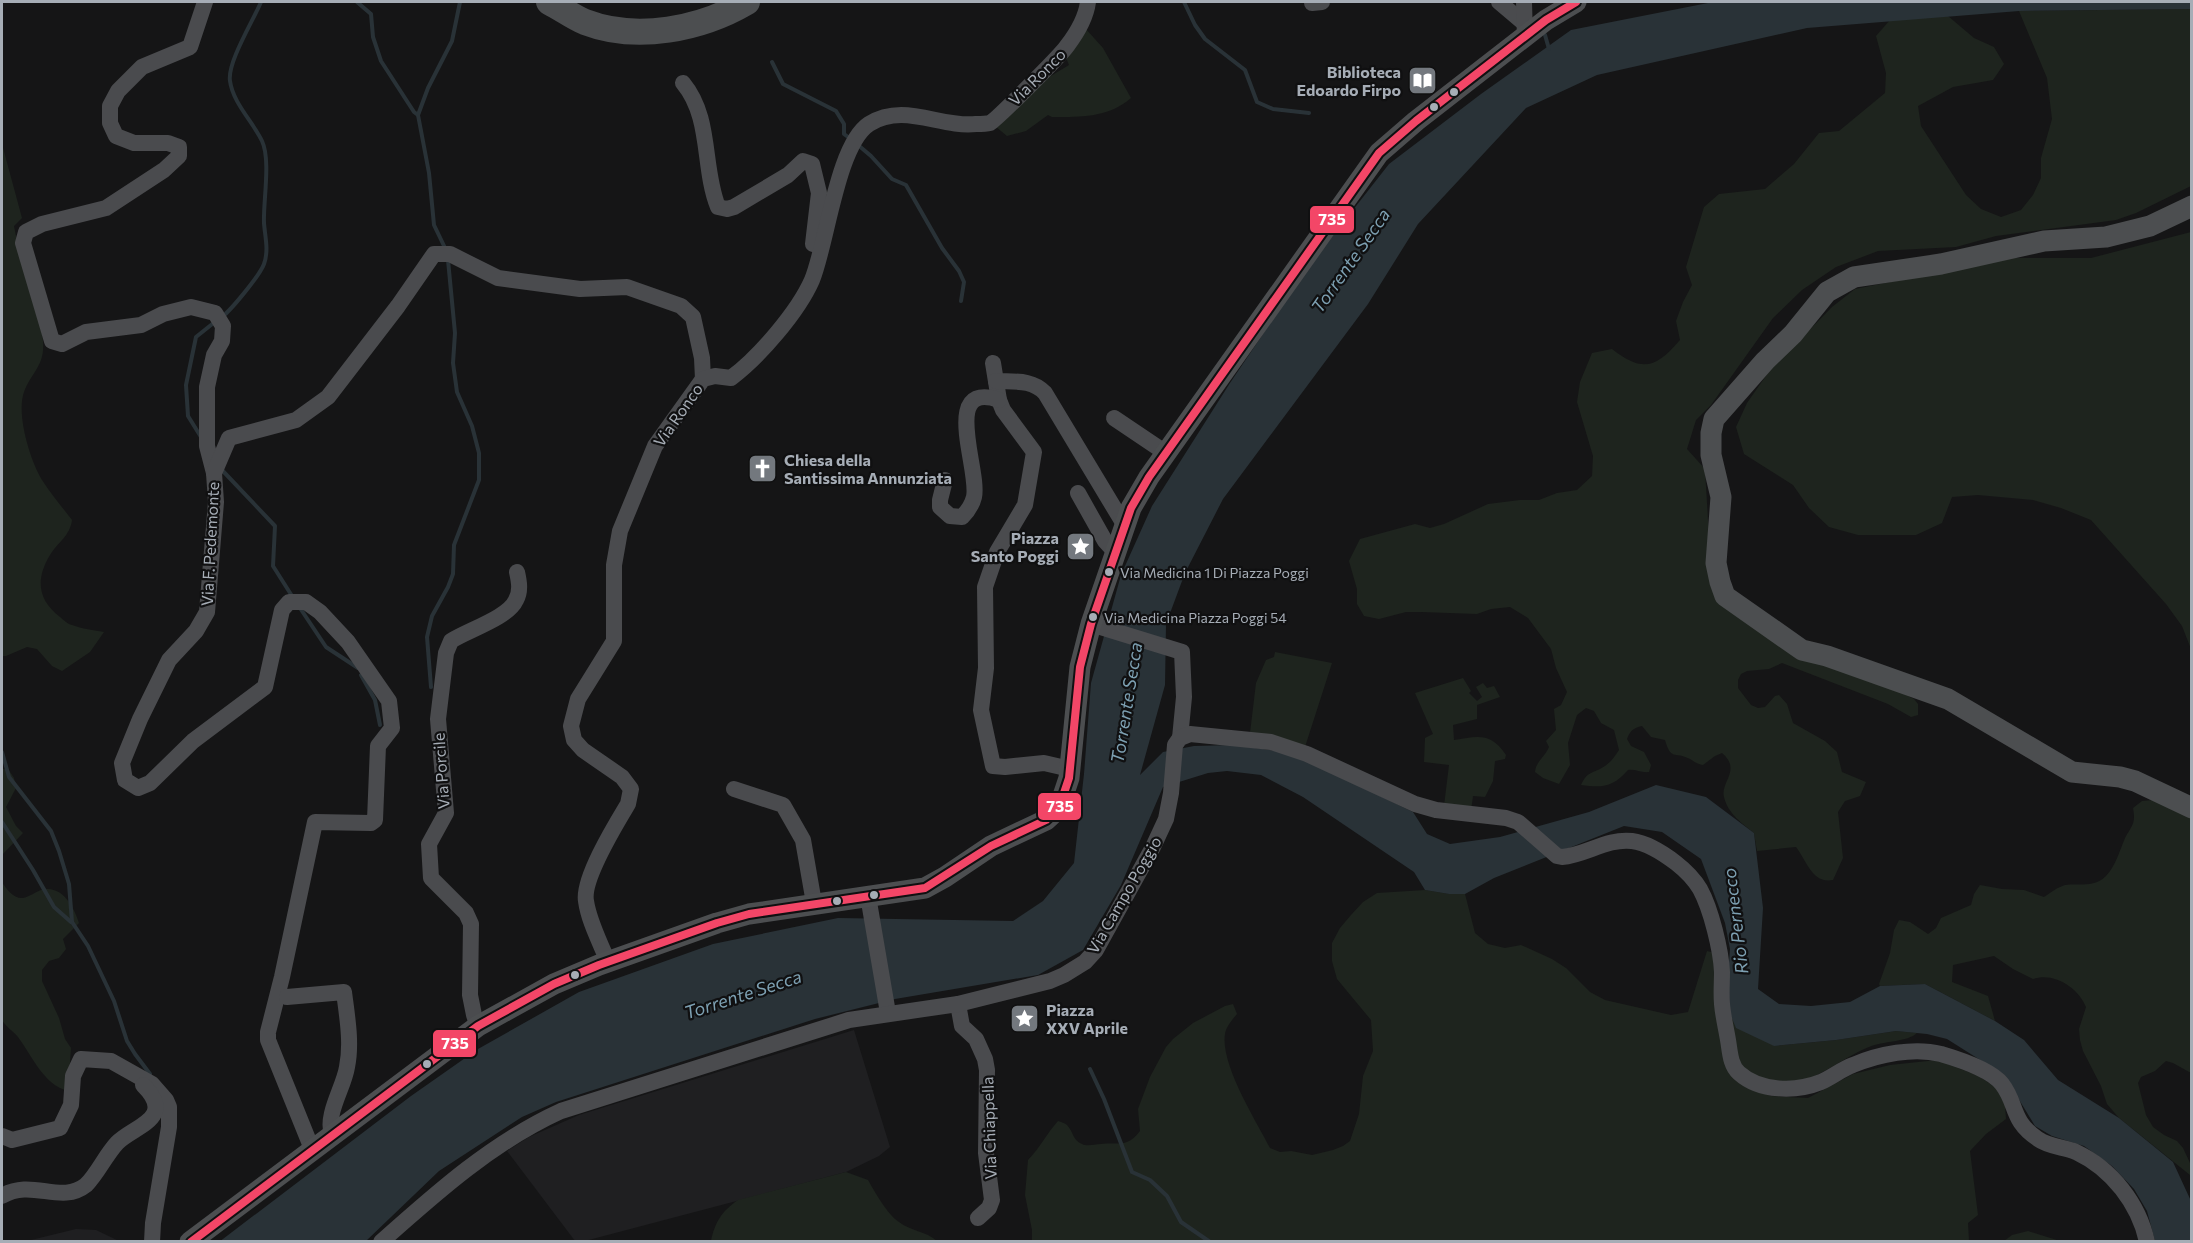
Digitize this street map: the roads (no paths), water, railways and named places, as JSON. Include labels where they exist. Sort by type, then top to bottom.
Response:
[{"type":"highway","points":[[549,2],[586,22],[635,31],[673,29],[694,24],[717,17],[747,2]]},
{"type":"main road","points":[[190,1242],[478,1026],[554,984],[608,962],[749,914],[814,903],[869,904],[924,888],[945,878],[991,846],[1046,820],[1059,808],[1065,794],[1070,769],[1080,667],[1131,508],[1149,477],[1379,153],[1525,31],[1568,4]]},
{"type":"main road","points":[[2192,206],[2150,226],[2106,237],[2044,241],[1941,264],[1854,277],[1827,292],[1793,334],[1728,401],[1714,419],[1711,455],[1721,497],[1716,563],[1725,596],[1802,650],[1827,656],[1948,699],[2072,772],[2120,777],[2134,781],[2192,808]]},
{"type":"street","name":"Via F. Pedemonte","points":[[205,2],[190,47],[142,67],[118,91],[110,106],[110,123],[116,136],[134,143],[168,143],[178,147],[178,156],[164,170],[106,208],[42,224],[26,232],[23,243],[52,341],[62,344],[86,332],[141,325],[163,314],[190,307],[215,314],[222,326],[222,341],[214,355],[207,387],[207,446],[214,473],[216,502],[207,612],[196,631],[169,660],[140,719],[122,763],[124,780],[138,788],[150,783],[193,741],[265,687],[282,610],[289,602],[306,602],[320,612],[348,642],[389,701],[392,728],[378,746],[375,820],[371,823],[315,822],[268,1032],[268,1040],[312,1149]]},
{"type":"street","name":"Via Ronco","points":[[608,962],[585,899],[588,883],[628,804],[631,789],[622,777],[574,740],[571,726],[578,699],[614,640],[614,565],[620,531],[655,446],[703,379],[715,376],[731,378],[745,368],[807,292],[849,152],[862,130],[880,119],[898,115],[918,116],[953,124],[990,123],[1067,47],[1087,14],[1088,2]]},
{"type":"street","points":[[1312,2],[1322,2]]},
{"type":"street","points":[[1499,2],[1525,31]]},
{"type":"street","points":[[1524,2],[1525,31]]},
{"type":"street","points":[[683,83],[690,93],[703,126],[712,192],[718,207],[734,207],[788,175],[803,161],[812,164],[819,193],[813,244],[819,258]]},
{"type":"street","points":[[214,473],[229,438],[296,420],[328,397],[391,316],[434,254],[450,254],[498,278],[580,289],[627,287],[681,306],[693,317],[702,358],[703,379]]},
{"type":"street","points":[[993,363],[999,400],[1003,410],[1034,452],[1025,505],[997,552],[985,587],[986,669],[981,710],[993,766],[1005,768],[1044,763],[1070,769]]},
{"type":"street","points":[[996,381],[1032,383],[1045,393],[1125,526]]},
{"type":"street","points":[[945,480],[940,507],[950,516],[962,517],[971,506],[974,495],[965,419],[968,406],[973,399],[980,396],[999,400]]},
{"type":"street","points":[[1114,418],[1166,453]]},
{"type":"street","points":[[1078,493],[1106,541],[1116,553]]},
{"type":"street","name":"Via Porcile","points":[[478,1026],[470,995],[471,924],[466,913],[431,878],[429,844],[446,813],[438,703],[443,687],[446,653],[451,641],[503,614],[516,601],[519,586],[517,572]]},
{"type":"street","name":"Via Campo Poggio","points":[[381,1242],[477,1161],[524,1129],[553,1114],[849,1020],[887,1010],[958,1004],[983,998],[1050,981],[1085,962],[1096,950],[1166,819],[1184,697],[1182,652],[1094,625]]},
{"type":"street","points":[[1178,741],[1190,734],[1271,742],[1307,754],[1415,804],[1436,810],[1506,818],[1518,822],[1557,855],[1568,857],[1614,842],[1630,840],[1647,844],[1684,869],[1699,888],[1705,901],[1722,970],[1722,1005],[1732,1063],[1737,1072],[1748,1080],[1786,1089],[1821,1082],[1852,1065],[1898,1053],[1918,1051],[1938,1053],[1963,1061],[2001,1083],[2017,1119],[2040,1141],[2075,1152],[2109,1175],[2132,1203],[2147,1242]]},
{"type":"street","points":[[734,789],[783,806],[803,840],[814,903]]},
{"type":"street","points":[[869,904],[887,1010]]},
{"type":"street","points":[[287,998],[344,992],[348,1024],[348,1066],[329,1122],[332,1134]]},
{"type":"street","name":"Via Chiappella","points":[[958,1004],[962,1026],[976,1039],[987,1070],[986,1154],[992,1200],[989,1208],[978,1218]]},
{"type":"street","points":[[2,1136],[12,1140],[60,1128],[71,1105],[73,1076],[81,1059],[111,1061],[152,1084],[169,1107],[169,1128],[153,1223],[152,1242]]},
{"type":"street","points":[[2,1196],[25,1188],[73,1192],[86,1185],[119,1141],[146,1125],[152,1118],[154,1102],[136,1075]]},
{"type":"water","points":[[2191,2],[2191,9],[2019,11],[1807,28],[1597,75],[1526,108],[1418,224],[1368,304],[1223,499],[1185,573],[1166,624],[1165,685],[1140,775],[1163,752],[1194,746],[1232,745],[1277,751],[1306,760],[1413,812],[1427,834],[1450,844],[1500,837],[1589,812],[1656,785],[1706,797],[1754,833],[1763,908],[1758,989],[1779,1004],[1811,1006],[1850,1002],[1880,986],[1925,984],[1995,1021],[2024,1040],[2058,1080],[2119,1118],[2173,1162],[2191,1201],[2191,1241],[2155,1241],[2147,1211],[2134,1189],[2112,1166],[2084,1146],[2052,1136],[2035,1126],[2004,1075],[1947,1039],[1927,1034],[1896,1031],[1774,1046],[1736,1028],[1726,1004],[1730,949],[1725,923],[1701,859],[1662,832],[1624,826],[1494,878],[1465,894],[1449,894],[1425,890],[1414,872],[1303,797],[1261,775],[1227,771],[1208,773],[1163,787],[1121,885],[1083,950],[1038,975],[895,999],[815,1019],[556,1102],[522,1117],[439,1171],[366,1241],[219,1242],[411,1096],[478,1049],[579,992],[713,944],[838,918],[1013,921],[1043,901],[1074,863],[1091,683],[1121,575],[1152,506],[1230,383],[1309,266],[1389,164],[1481,94],[1571,30],[1708,3]]},
{"type":"waterway","points":[[222,317],[239,300],[257,276],[264,264],[266,254],[265,149],[235,97],[230,81],[236,53],[261,2]]},
{"type":"waterway","points":[[357,2],[371,14],[373,37],[381,61],[418,115]]},
{"type":"waterway","points":[[446,250],[434,225],[429,173],[418,115],[428,88],[452,41],[460,2]]},
{"type":"waterway","points":[[1184,2],[1205,39],[1245,70],[1257,102],[1273,109],[1309,113]]},
{"type":"waterway","points":[[1545,35],[1549,49]]},
{"type":"waterway","points":[[772,62],[783,84],[836,111],[844,124],[844,134],[852,140]]},
{"type":"waterway","points":[[858,145],[892,179],[906,185],[942,248],[959,271],[964,282],[961,301]]},
{"type":"waterway","points":[[431,687],[427,637],[432,616],[453,574],[454,545],[479,480],[479,453],[472,426],[457,392],[453,363],[455,333],[448,260]]},
{"type":"waterway","points":[[201,437],[188,416],[186,385],[196,337],[216,321]]},
{"type":"waterway","points":[[221,469],[275,526],[273,566],[292,596]]},
{"type":"waterway","points":[[300,608],[326,647],[358,668]]},
{"type":"waterway","points":[[361,675],[375,700],[380,725]]},
{"type":"waterway","points":[[2,752],[9,777],[51,831],[69,884],[72,922],[88,946],[114,1001],[127,1041],[150,1074]]},
{"type":"waterway","points":[[2,822],[54,907],[71,922]]},
{"type":"waterway","points":[[1090,1069],[1132,1172],[1150,1180],[1167,1196],[1181,1222],[1210,1242]]},
{"type":"place","name":"Biblioteca Edoardo Firpo","points":[[1422,81]]},
{"type":"place","name":"Chiesa della Santissima Annunziata","points":[[763,469]]},
{"type":"place","name":"Piazza Santo Poggi","points":[[1080,547]]},
{"type":"place","name":"Via Medicina 1 Di Piazza Poggi","points":[[1109,572]]},
{"type":"place","name":"Via Medicina Piazza Poggi 54","points":[[1093,617]]},
{"type":"place","name":"Piazza XXV Aprile","points":[[1025,1019]]},
{"type":"water label","name":"Torrente Secca","points":[[1351,261]]},
{"type":"water label","name":"Torrente Secca","points":[[1127,703]]},
{"type":"water label","name":"Rio Pernecco","points":[[1736,921]]},
{"type":"water label","name":"Torrente Secca","points":[[743,995]]}]
